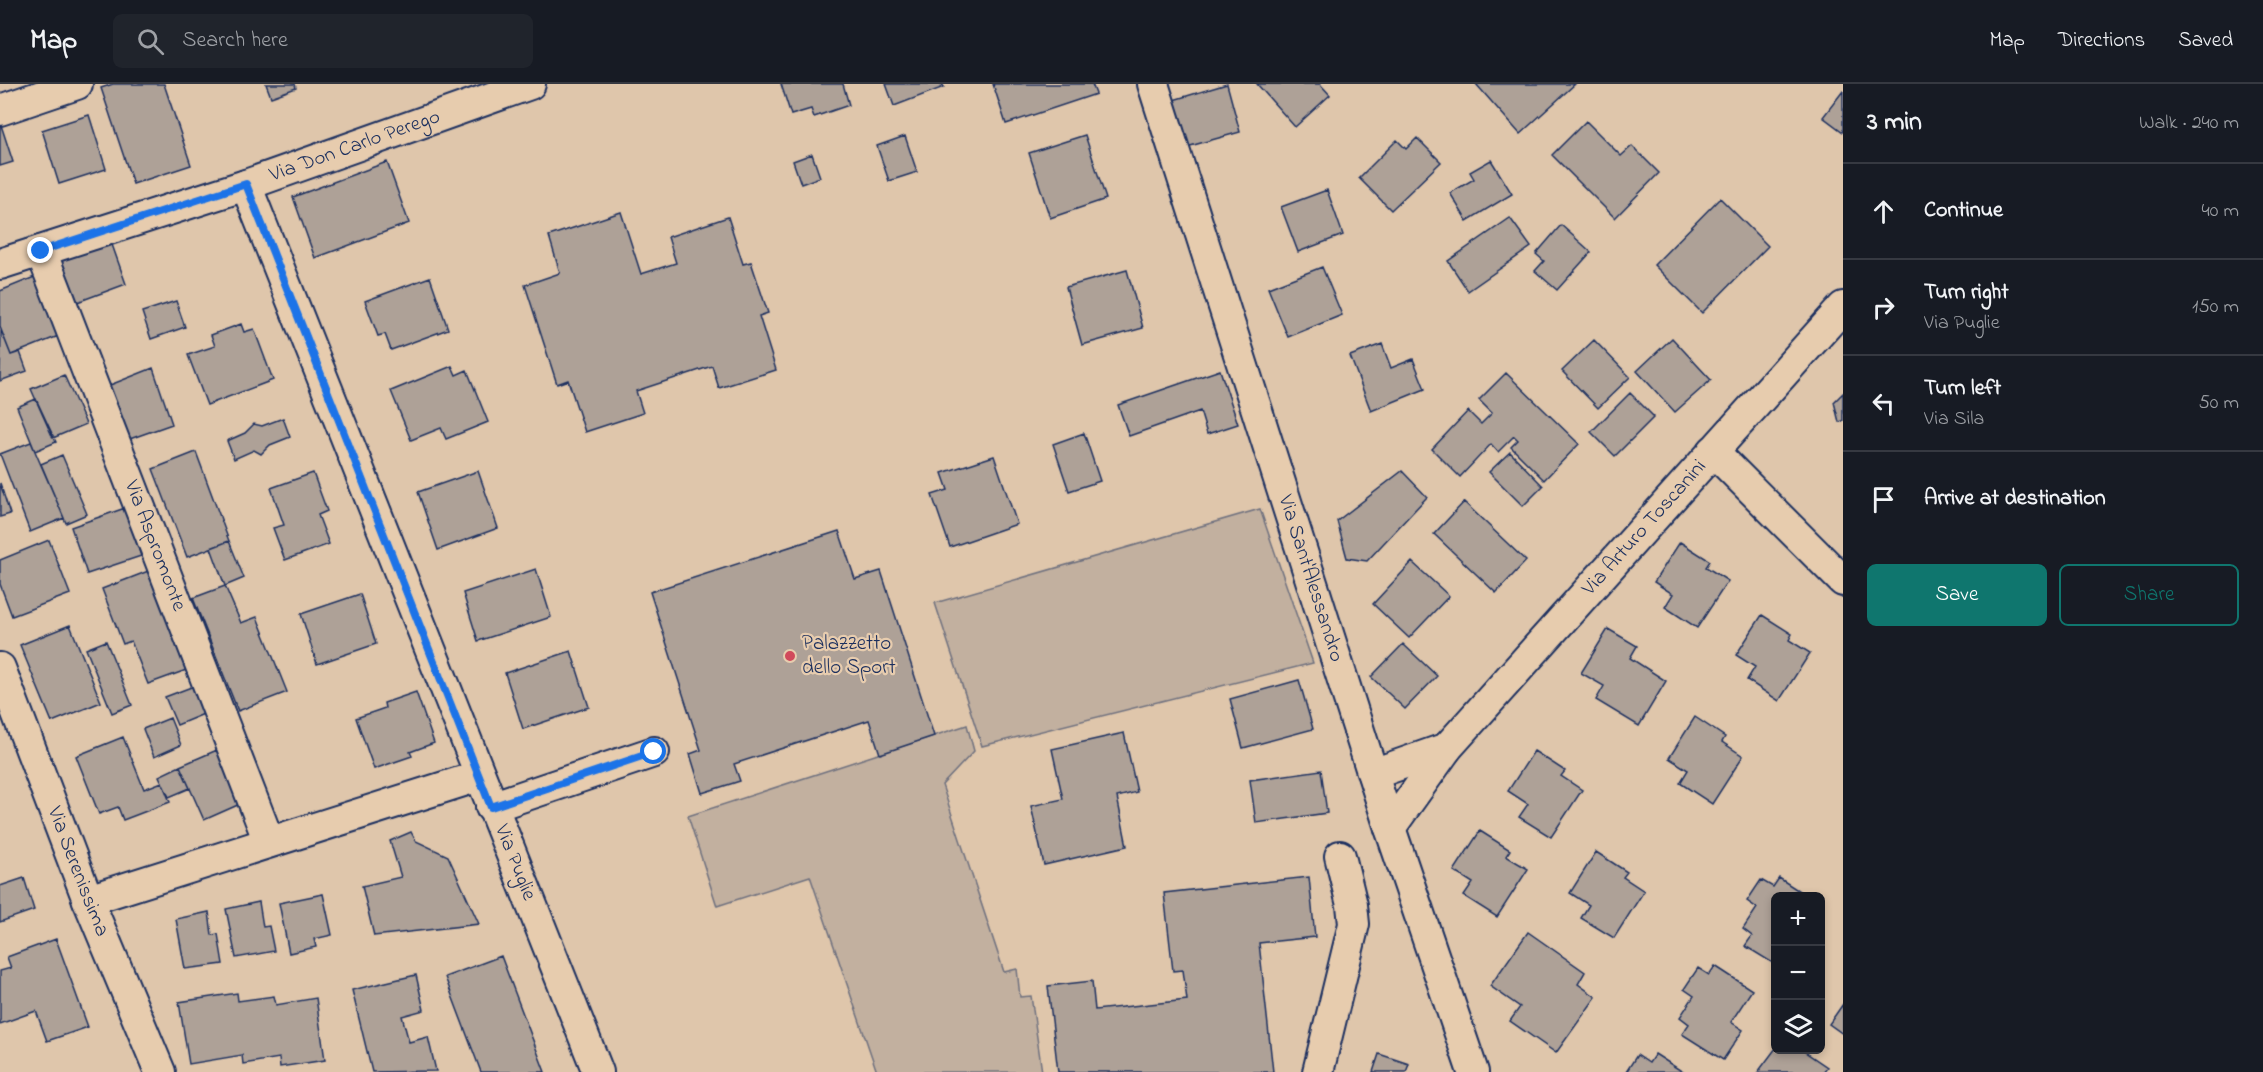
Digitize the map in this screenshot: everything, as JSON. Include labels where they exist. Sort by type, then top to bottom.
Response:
[{"type":"street","points":[[0,111],[77,84]]},
{"type":"street","name":"Via Don Carlo Perego","points":[[0,264],[246,184],[530,84]]},
{"type":"street","name":"Via Sant'Alessandro","points":[[1152,84],[1390,828],[1473,1072]]},
{"type":"street","name":"Via Puglie","points":[[246,184],[597,1072]]},
{"type":"street","name":"Via Aspromonte","points":[[41,251],[268,842]]},
{"type":"street","name":"Via Arturo Toscanini","points":[[1390,828],[1447,748],[1843,307]]},
{"type":"street","points":[[1713,451],[1843,581]]},
{"type":"street","name":"Via Serenissima","points":[[0,668],[88,900],[160,1072]]},
{"type":"street","name":"Via Arturo Toscanini","points":[[1373,774],[1447,748]]},
{"type":"street","points":[[491,807],[654,752]]},
{"type":"street","points":[[88,900],[479,776]]},
{"type":"street","points":[[1318,1072],[1354,924],[1340,856]]},
{"type":"shaded area","points":[[1260,509],[1313,663],[982,746],[935,603]]},
{"type":"shaded area","points":[[967,725],[974,751],[942,785],[1004,972],[1017,969],[1020,997],[1031,996],[1042,1072],[877,1072],[810,876],[717,906],[688,816]]},
{"type":"building","points":[[113,84],[164,84],[191,165],[133,184],[101,88]]},
{"type":"building","points":[[266,84],[295,84],[296,88],[271,97]]},
{"type":"building","points":[[781,84],[843,84],[849,105],[814,117],[811,109],[791,115]]},
{"type":"building","points":[[886,84],[942,84],[944,87],[894,106]]},
{"type":"building","points":[[993,84],[1092,84],[1096,94],[1006,124]]},
{"type":"building","points":[[1227,84],[1240,132],[1183,148],[1170,101]]},
{"type":"building","points":[[1257,84],[1320,84],[1330,95],[1295,127]]},
{"type":"building","points":[[1476,84],[1575,84],[1520,134]]},
{"type":"building","points":[[1843,91],[1843,132],[1823,117]]},
{"type":"building","points":[[89,115],[106,169],[59,184],[42,130]]},
{"type":"building","points":[[1586,121],[1621,156],[1632,146],[1659,173],[1615,218],[1552,155]]},
{"type":"building","points":[[0,122],[13,162],[0,166]]},
{"type":"building","points":[[1085,135],[1106,199],[1050,218],[1029,153]]},
{"type":"building","points":[[905,136],[917,172],[889,181],[877,146]]},
{"type":"building","points":[[1417,138],[1441,162],[1391,210],[1359,178],[1397,140],[1406,149]]},
{"type":"building","points":[[812,154],[820,177],[801,184],[793,161]]},
{"type":"building","points":[[1491,160],[1512,194],[1467,221],[1450,193],[1474,179],[1470,172]]},
{"type":"building","points":[[387,162],[409,223],[315,258],[293,197]]},
{"type":"building","points":[[1327,190],[1343,235],[1298,252],[1281,207]]},
{"type":"building","points":[[1720,198],[1768,246],[1702,313],[1654,265]]},
{"type":"building","points":[[621,212],[641,274],[676,263],[668,237],[728,217],[743,264],[751,262],[768,313],[759,316],[776,370],[719,388],[712,366],[636,391],[643,413],[585,432],[568,380],[557,384],[525,285],[560,273],[549,236]]},
{"type":"building","points":[[1510,218],[1531,247],[1468,291],[1448,261]]},
{"type":"building","points":[[1561,225],[1591,252],[1557,290],[1535,271],[1544,261],[1536,254]]},
{"type":"building","points":[[110,239],[126,284],[72,304],[55,260]]},
{"type":"building","points":[[1322,267],[1342,315],[1288,337],[1268,288]]},
{"type":"building","points":[[1127,270],[1143,328],[1082,345],[1066,287]]},
{"type":"building","points":[[37,276],[61,335],[11,355],[0,327],[0,291]]},
{"type":"building","points":[[430,277],[448,329],[391,350],[385,334],[378,336],[365,301]]},
{"type":"building","points":[[176,301],[185,327],[151,339],[142,312]]},
{"type":"building","points":[[241,324],[244,332],[254,329],[273,380],[207,405],[188,355],[215,346],[211,335]]},
{"type":"building","points":[[1,330],[11,355],[20,352],[27,371],[0,381]]},
{"type":"building","points":[[1672,338],[1711,380],[1675,412],[1637,371]]},
{"type":"building","points":[[1594,340],[1630,377],[1598,408],[1562,371]]},
{"type":"building","points":[[1382,344],[1391,368],[1413,359],[1425,389],[1371,411],[1350,356]]},
{"type":"building","points":[[452,366],[456,375],[467,370],[488,422],[446,439],[441,428],[411,440],[391,391]]},
{"type":"building","points":[[153,368],[172,424],[124,441],[105,387]]},
{"type":"building","points":[[1220,370],[1238,424],[1207,434],[1200,411],[1129,436],[1118,405]]},
{"type":"building","points":[[1506,373],[1579,444],[1544,480],[1511,447],[1518,440],[1514,436],[1498,452],[1491,444],[1460,477],[1432,449],[1468,411],[1481,424],[1492,413],[1479,400]]},
{"type":"building","points":[[64,375],[86,424],[53,438],[31,389]]},
{"type":"building","points":[[1630,393],[1654,417],[1615,456],[1591,432]]},
{"type":"building","points":[[1843,393],[1843,421],[1839,422],[1834,402]]},
{"type":"building","points":[[36,399],[56,442],[35,451],[17,407]]},
{"type":"building","points":[[283,418],[290,437],[270,445],[261,454],[254,450],[234,459],[227,441],[245,433],[254,424],[262,426]]},
{"type":"building","points":[[1084,433],[1100,481],[1069,491],[1053,444]]},
{"type":"building","points":[[31,442],[64,518],[30,532],[0,454]]},
{"type":"building","points":[[196,452],[229,541],[187,557],[153,469]]},
{"type":"building","points":[[1510,452],[1543,486],[1523,506],[1489,472]]},
{"type":"building","points":[[62,455],[87,514],[66,523],[41,464]]},
{"type":"building","points":[[994,456],[1017,524],[950,547],[932,495],[948,490],[942,473]]},
{"type":"building","points":[[478,471],[498,528],[438,550],[418,492]]},
{"type":"building","points":[[1402,471],[1427,497],[1367,561],[1347,558],[1337,521]]},
{"type":"building","points":[[313,473],[327,511],[318,515],[329,544],[285,560],[273,528],[284,525],[271,488]]},
{"type":"building","points":[[0,483],[10,514],[0,517]]},
{"type":"building","points":[[1464,502],[1526,561],[1496,593],[1434,534]]},
{"type":"building","points":[[125,508],[141,556],[87,574],[71,527]]},
{"type":"building","name":"Palazzetto dello Sport","points":[[839,531],[855,579],[881,571],[934,736],[880,754],[869,720],[734,764],[740,781],[702,793],[690,754],[701,750],[650,592]]},
{"type":"building","points":[[49,540],[70,594],[12,616],[0,584],[0,560]]},
{"type":"building","points":[[229,541],[244,578],[225,586],[211,548]]},
{"type":"building","points":[[1680,542],[1710,561],[1706,567],[1728,581],[1697,628],[1665,607],[1673,594],[1654,582]]},
{"type":"building","points":[[1412,562],[1449,596],[1409,638],[1373,604]]},
{"type":"building","points":[[536,569],[551,617],[478,641],[463,593]]},
{"type":"building","points":[[151,570],[189,669],[148,684],[131,641],[123,644],[102,589]]},
{"type":"building","points":[[225,586],[241,623],[257,617],[287,692],[238,711],[193,598]]},
{"type":"building","points":[[360,594],[376,644],[317,664],[301,614]]},
{"type":"building","points":[[1762,615],[1792,634],[1789,640],[1810,653],[1779,701],[1747,680],[1755,667],[1736,655]]},
{"type":"building","points":[[70,625],[101,702],[52,722],[20,645]]},
{"type":"building","points":[[1608,629],[1637,646],[1630,658],[1666,681],[1639,726],[1596,700],[1604,686],[1581,673]]},
{"type":"building","points":[[106,641],[132,705],[112,713],[86,649]]},
{"type":"building","points":[[1403,644],[1437,676],[1405,709],[1371,677]]},
{"type":"building","points":[[571,651],[589,707],[523,729],[505,673]]},
{"type":"building","points":[[1299,680],[1313,729],[1243,748],[1230,699]]},
{"type":"building","points":[[194,686],[206,713],[177,725],[165,697]]},
{"type":"building","points":[[416,692],[434,743],[410,752],[412,756],[374,769],[356,718],[385,708],[384,703]]},
{"type":"building","points":[[1695,717],[1725,737],[1722,742],[1743,756],[1712,804],[1680,783],[1688,770],[1669,758]]},
{"type":"building","points":[[170,718],[181,745],[154,757],[143,729]]},
{"type":"building","points":[[1124,733],[1137,792],[1117,797],[1127,846],[1044,865],[1031,806],[1063,799],[1052,749]]},
{"type":"building","points":[[123,737],[144,789],[162,782],[170,802],[123,820],[118,807],[99,814],[76,756]]},
{"type":"building","points":[[217,750],[240,804],[204,820],[180,766]]},
{"type":"building","points":[[1534,751],[1565,771],[1561,776],[1582,790],[1551,837],[1519,817],[1528,804],[1508,791]]},
{"type":"building","points":[[180,766],[190,788],[169,797],[159,776]]},
{"type":"building","points":[[1321,770],[1327,813],[1256,823],[1250,780]]},
{"type":"building","points":[[1480,831],[1510,850],[1506,856],[1528,869],[1497,917],[1464,896],[1473,883],[1454,871]]},
{"type":"building","points":[[411,832],[416,841],[448,856],[479,924],[374,936],[362,886],[401,877],[390,841]]},
{"type":"building","points":[[1596,852],[1627,872],[1623,877],[1644,891],[1614,938],[1581,918],[1589,905],[1570,893]]},
{"type":"building","points":[[1309,877],[1315,937],[1259,943],[1273,1072],[1058,1072],[1048,986],[1092,981],[1095,1010],[1187,1000],[1183,970],[1173,971],[1164,893]]},
{"type":"building","points":[[24,878],[34,910],[0,922],[0,886]]},
{"type":"building","points":[[1779,878],[1801,892],[1771,892],[1771,962],[1745,946],[1752,936],[1743,929],[1757,908],[1747,901],[1761,880],[1773,887]]},
{"type":"building","points":[[323,894],[332,935],[314,939],[316,947],[289,953],[279,903]]},
{"type":"building","points":[[259,902],[263,927],[269,926],[274,951],[236,958],[226,909]]},
{"type":"building","points":[[209,912],[212,935],[218,934],[223,964],[185,969],[176,919]]},
{"type":"building","points":[[1528,932],[1585,972],[1578,984],[1596,997],[1556,1053],[1510,1021],[1520,1007],[1490,986]]},
{"type":"building","points":[[56,939],[88,1027],[47,1041],[36,1011],[0,1024],[0,971],[11,968],[7,957]]},
{"type":"building","points":[[501,956],[545,1072],[481,1072],[445,977]]},
{"type":"building","points":[[1715,966],[1752,990],[1731,1022],[1743,1030],[1723,1060],[1682,1034],[1689,1024],[1680,1017],[1694,996],[1684,989],[1698,968],[1709,975]]},
{"type":"building","points":[[416,975],[424,1010],[402,1016],[409,1042],[428,1037],[436,1071],[372,1072],[352,990]]},
{"type":"building","points":[[237,993],[238,1001],[274,996],[276,1005],[316,998],[325,1060],[280,1067],[279,1058],[243,1064],[242,1055],[189,1064],[179,1002]]},
{"type":"building","points":[[1843,1004],[1843,1034],[1829,1024]]},
{"type":"building","points":[[1379,1054],[1409,1064],[1406,1072],[1373,1072]]},
{"type":"building","points":[[1655,1054],[1683,1072],[1626,1072],[1637,1055],[1649,1063]]},
{"type":"building","points":[[1772,1054],[1808,1054],[1827,1067],[1823,1072],[1758,1072]]},
{"type":"place","name":"Palazzetto dello Sport","points":[[790,656]]},
{"type":"route","points":[[41,251],[246,184],[491,807],[654,752]]}]
